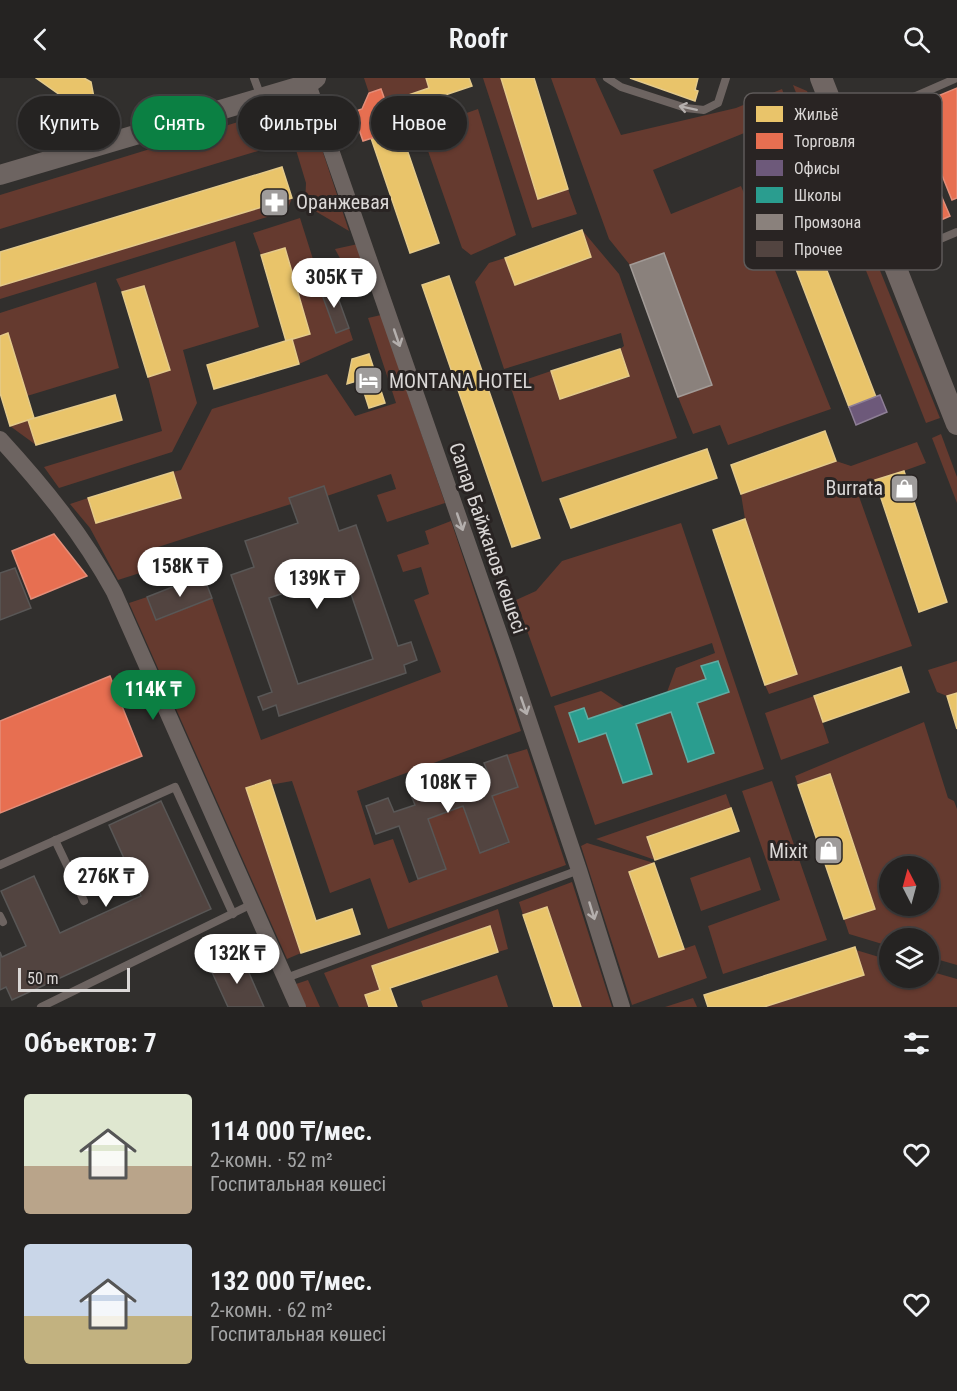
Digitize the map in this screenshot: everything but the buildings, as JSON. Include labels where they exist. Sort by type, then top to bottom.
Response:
[{"type":"main road","points":[[821,78],[827,93]]},
{"type":"main road","points":[[898,270],[953,400],[957,424]]},
{"type":"street","points":[[267,96],[316,80]]},
{"type":"street","name":"Сапар Байжанов көшесі","points":[[316,80],[579,870],[622,1007]]},
{"type":"street","points":[[0,175],[238,105]]},
{"type":"street","points":[[0,439],[74,526],[114,592],[298,1007]]},
{"type":"lane","points":[[254,78],[260,96]]},
{"type":"lane","points":[[607,78],[621,87],[696,110],[712,107],[721,100],[726,78]]},
{"type":"lane","points":[[923,93],[957,78]]},
{"type":"lane","points":[[942,238],[957,232]]},
{"type":"lane","points":[[0,865],[175,787],[233,914]]},
{"type":"lane","points":[[55,840],[84,901]]},
{"type":"lane","points":[[286,978],[579,870]]},
{"type":"lane","points":[[41,1007],[252,904]]},
{"type":"shaded area","points":[[364,78],[426,78],[429,88],[406,96],[374,96],[369,93]]},
{"type":"shaded area","points":[[483,78],[501,78],[539,199],[568,189],[577,214],[532,228]]},
{"type":"shaded area","points":[[551,78],[595,78],[621,135],[744,105],[744,133],[653,170],[671,214],[741,186],[744,193],[744,270],[775,270],[831,409],[728,445],[720,425],[693,434],[678,397],[711,385],[664,253],[630,265],[609,239]]},
{"type":"shaded area","points":[[793,85],[808,93],[796,93]]},
{"type":"shaded area","points":[[478,109],[516,235],[471,255],[462,248],[428,151],[467,150],[467,113]]},
{"type":"shaded area","points":[[238,122],[238,150],[261,150],[0,229],[0,195],[147,150],[226,150],[226,126]]},
{"type":"shaded area","points":[[296,150],[322,150],[349,231],[305,205],[306,183]]},
{"type":"shaded area","points":[[292,198],[287,211],[0,299],[0,286]]},
{"type":"shaded area","points":[[300,218],[336,332],[349,328],[353,340],[299,364],[292,339],[310,334],[285,249],[261,255],[253,233]]},
{"type":"shaded area","points":[[582,230],[619,274],[677,438],[542,482],[510,385],[551,371],[560,399],[629,377],[620,349],[624,346],[621,333],[504,369],[475,282],[489,263],[505,258],[515,285],[591,258]]},
{"type":"shaded area","points":[[235,241],[259,327],[183,350],[197,403],[172,452],[59,488],[44,467],[162,431],[148,377],[169,369],[144,286],[122,292],[116,279]]},
{"type":"shaded area","points":[[358,244],[371,287],[359,294],[335,249]]},
{"type":"shaded area","points":[[866,270],[880,270],[940,418],[926,423]]},
{"type":"shaded area","points":[[96,282],[119,368],[27,396],[8,334],[0,336],[0,313]]},
{"type":"shaded area","points":[[381,315],[445,503],[387,522],[377,495],[396,489],[391,474],[327,496],[324,486],[289,498],[291,504],[152,549],[143,572],[118,580],[90,528],[70,504],[88,498],[96,523],[181,498],[173,472],[181,470],[212,409],[327,374],[355,416],[396,403],[368,318]]},
{"type":"shaded area","points":[[28,420],[36,445],[10,426]]},
{"type":"shaded area","points":[[941,434],[957,477],[957,503],[932,438]]},
{"type":"shaded area","points":[[917,442],[926,463],[856,488],[912,646],[769,694],[765,685],[797,673],[745,519],[741,494],[836,461],[851,466]]},
{"type":"shaded area","points":[[451,521],[521,731],[357,791],[374,845],[393,839],[409,883],[446,868],[428,819],[463,806],[480,853],[509,843],[492,796],[518,787],[507,755],[527,749],[566,865],[388,929],[370,878],[330,893],[292,781],[247,789],[301,953],[287,959],[129,603],[147,597],[157,620],[212,598],[261,740],[441,672],[414,600],[429,594],[421,567],[403,572],[397,555],[429,544],[425,531]]},
{"type":"shaded area","points":[[681,523],[764,769],[595,825],[554,706],[601,691],[625,707],[588,719],[584,708],[569,713],[579,742],[606,733],[624,783],[652,773],[636,724],[671,712],[688,762],[714,754],[697,703],[729,692],[718,661],[702,666],[706,679],[667,692],[676,668],[715,653],[712,643],[551,697],[516,600],[536,591],[562,561]]},
{"type":"shaded area","points":[[957,661],[957,693],[947,696],[937,692],[928,670]]},
{"type":"shaded area","points":[[814,696],[829,743],[781,760],[765,713]]},
{"type":"shaded area","points":[[924,722],[948,798],[954,801],[957,809],[957,965],[939,960],[939,928],[879,928],[879,943],[849,934],[844,919],[875,908],[830,774],[798,785],[795,776]]},
{"type":"shaded area","points":[[772,781],[827,940],[723,974],[708,926],[780,900],[742,791]]},
{"type":"shaded area","points":[[726,794],[731,808],[647,836],[655,860],[596,839]]},
{"type":"shaded area","points":[[587,843],[654,863],[629,872],[659,957],[695,945],[707,978],[632,1005],[581,846]]},
{"type":"shaded area","points":[[750,857],[761,890],[701,911],[690,878]]},
{"type":"shaded area","points":[[572,882],[612,1007],[581,1007],[547,907],[523,915],[519,902]]},
{"type":"shaded area","points":[[498,909],[508,949],[498,952],[489,926],[372,966],[380,990],[369,1007],[339,1007],[324,973]]},
{"type":"shaded area","points":[[856,950],[879,957],[879,988],[939,988],[939,974],[957,979],[957,1007],[764,1007]]},
{"type":"shaded area","points":[[497,975],[508,1007],[423,1007],[421,1001]]},
{"type":"shaded area","points":[[308,980],[320,1007],[306,1007],[296,984]]},
{"type":"shaded area","points":[[693,998],[697,1007],[665,1007]]},
{"type":"place","name":"Оранжевая","points":[[275,202]]},
{"type":"place","name":"MONTANA HOTEL","points":[[368,381]]},
{"type":"place","name":"Burrata","points":[[904,488]]},
{"type":"place","name":"Mixit","points":[[829,851]]}]
